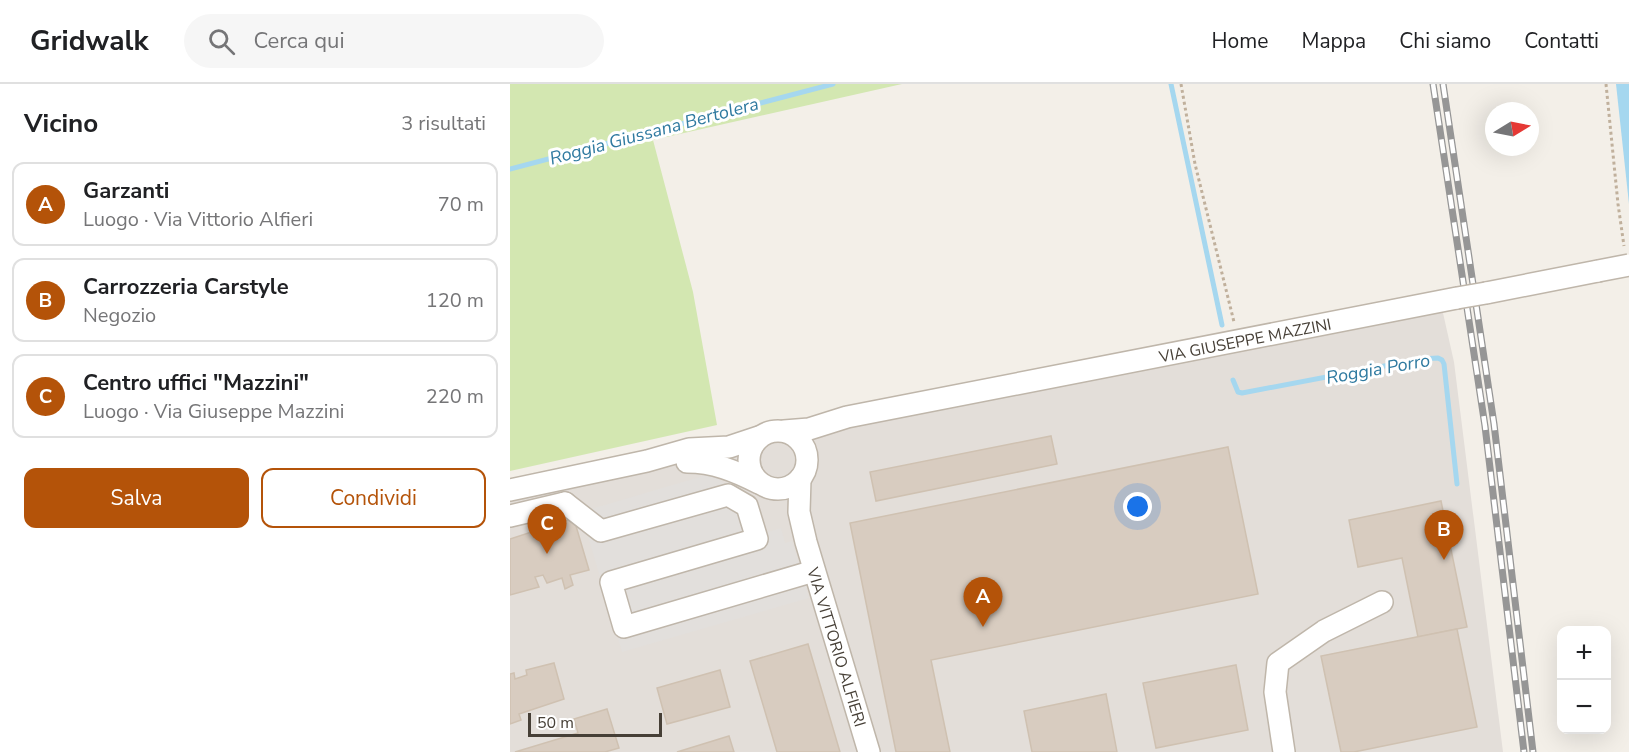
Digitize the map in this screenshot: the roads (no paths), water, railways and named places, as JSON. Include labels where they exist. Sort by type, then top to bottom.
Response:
[{"type":"street","name":"VIA GIUSEPPE MAZZINI","points":[[510,490],[647,461],[695,448],[729,447],[772,431],[809,429],[847,417],[1598,271],[1627,256]]},
{"type":"street","name":"VIA GIUSEPPE MAZZINI","points":[[803,471],[828,433],[860,415]]},
{"type":"street","points":[[759,437],[751,447],[748,459],[752,474],[763,485],[776,490],[785,489],[803,471],[806,451],[795,436],[784,431]]},
{"type":"street","name":"VIA GIUSEPPE MAZZINI","points":[[647,461],[710,463],[731,469],[763,485]]},
{"type":"street","name":"VIA VITTORIO ALFIERI","points":[[803,471],[799,509],[806,542],[869,752]]},
{"type":"street","points":[[566,503],[575,476]]},
{"type":"street","name":"VIA VITTORIO ALFIERI","points":[[763,485],[787,510],[806,542]]},
{"type":"street","points":[[566,503],[601,531],[728,495],[747,506],[757,538],[611,582],[624,627],[814,572]]},
{"type":"street","points":[[510,516],[566,503]]},
{"type":"street","points":[[1284,752],[1275,692],[1278,663],[1324,631],[1382,602]]},
{"type":"water","points":[[1616,84],[1629,84],[1629,204]]},
{"type":"waterway","name":"Roggia Giussana Bertolera","points":[[510,169],[833,84]]},
{"type":"waterway","name":"Roggia Porro","points":[[1171,84],[1222,325]]},
{"type":"waterway","name":"Roggia Porro","points":[[1233,380],[1238,392],[1242,393],[1421,359],[1438,358],[1444,364],[1457,484]]},
{"type":"railway","points":[[1433,84],[1485,426],[1524,752]]},
{"type":"railway","points":[[1443,84],[1494,424],[1533,752]]},
{"type":"place","name":"Centro uffici \"Mazzini\"","points":[[547,554]]},
{"type":"place","name":"Carrozzeria Carstyle","points":[[1444,560]]},
{"type":"place","name":"Garzanti","points":[[983,627]]}]
